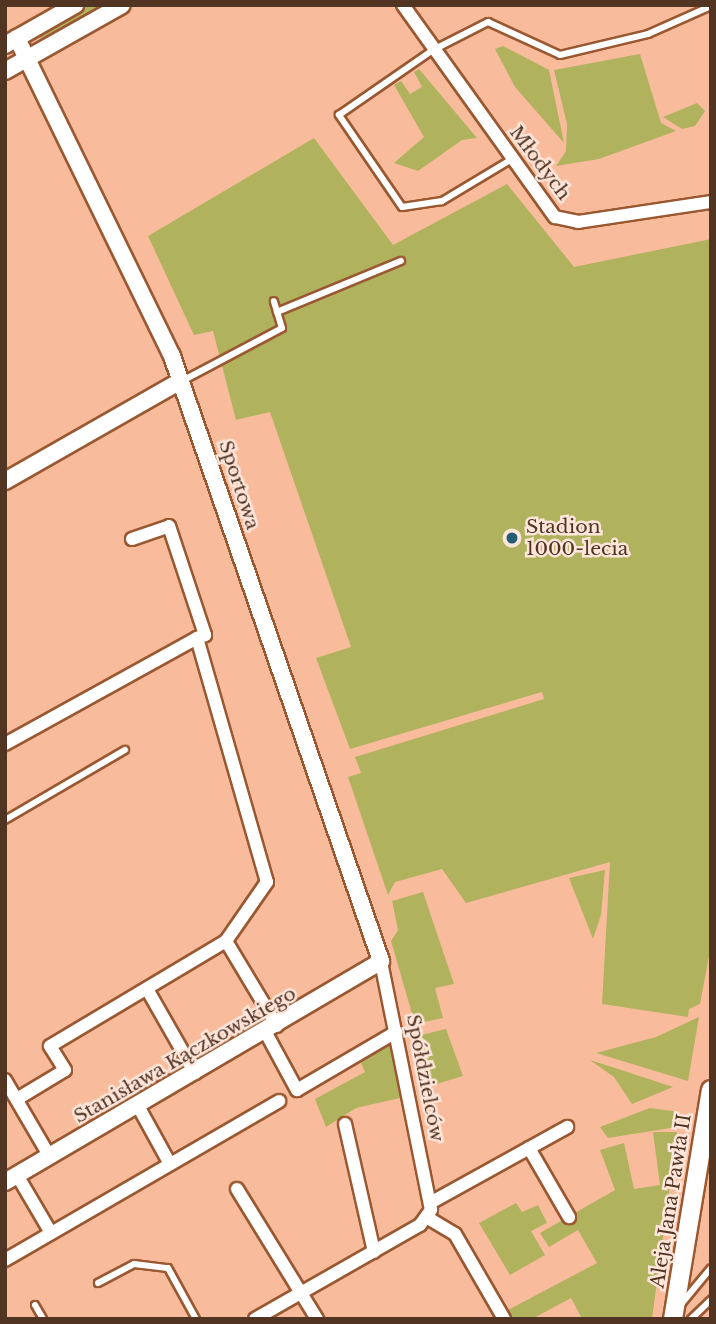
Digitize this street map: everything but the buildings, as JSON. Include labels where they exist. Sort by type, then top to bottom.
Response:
[{"type":"main road","name":"Aleja Jana Pawła II","points":[[673,1316],[711,1090]]},
{"type":"street","points":[[11,41],[75,5]]},
{"type":"street","points":[[5,71],[122,5]]},
{"type":"street","name":"Młodych","points":[[403,5],[555,217],[578,222],[711,202]]},
{"type":"street","name":"Sportowa","points":[[11,41],[28,58],[180,381],[381,961]]},
{"type":"street","points":[[5,481],[180,381]]},
{"type":"street","points":[[5,744],[205,635],[169,526],[132,539]]},
{"type":"street","points":[[16,1099],[65,1070],[50,1046],[226,941],[267,882],[192,640]]},
{"type":"street","points":[[226,941],[272,1029],[297,1090],[396,1032]]},
{"type":"street","name":"Stanisława Kączkowskiego","points":[[11,1179],[272,1029],[381,961]]},
{"type":"street","name":"Spółdzielców","points":[[381,961],[430,1203],[428,1218]]},
{"type":"street","points":[[147,989],[195,1073]]},
{"type":"street","points":[[5,1080],[50,1157]]},
{"type":"street","points":[[5,1260],[279,1101]]},
{"type":"street","points":[[138,1106],[170,1164]]},
{"type":"street","points":[[345,1124],[374,1252]]},
{"type":"street","points":[[430,1203],[567,1127]]},
{"type":"street","points":[[529,1148],[569,1217]]},
{"type":"street","points":[[11,1179],[51,1233]]},
{"type":"street","points":[[237,1189],[317,1319]]},
{"type":"street","points":[[255,1319],[374,1252],[428,1218],[455,1234],[504,1319]]},
{"type":"lane","points":[[512,159],[442,201],[402,207],[339,115],[433,50],[488,22],[560,55],[648,34],[711,6]]},
{"type":"lane","points":[[277,312],[401,261]]},
{"type":"lane","points":[[180,381],[282,328],[274,301]]},
{"type":"lane","points":[[5,820],[125,750]]},
{"type":"lane","points":[[98,1283],[134,1264],[168,1268],[196,1319]]},
{"type":"lane","points":[[673,1316],[711,1268]]},
{"type":"lane","points":[[691,1319],[711,1300]]},
{"type":"lane","points":[[35,1305],[43,1319]]},
{"type":"shaded area","points":[[86,5],[111,5],[39,39],[48,27]]},
{"type":"shaded area","points":[[503,46],[549,70],[564,143],[515,87],[495,49]]},
{"type":"shaded area","points":[[640,54],[661,123],[676,131],[599,159],[556,166],[566,151],[567,124],[554,70]]},
{"type":"shaded area","points":[[419,69],[477,138],[462,140],[418,171],[394,163],[424,137],[394,85],[401,81],[410,94],[422,87],[414,72]]},
{"type":"shaded area","points":[[697,103],[705,111],[695,126],[682,129],[663,117]]},
{"type":"shaded area","name":"Stadion 1000-lecia","points":[[314,138],[393,245],[507,184],[574,267],[711,239],[711,946],[700,1004],[689,1009],[688,1017],[602,1004],[610,862],[466,903],[442,869],[395,882],[388,895],[348,777],[361,773],[355,757],[544,699],[542,692],[350,749],[316,658],[351,647],[270,412],[236,420],[213,331],[194,335],[148,236]]},
{"type":"shaded area","points":[[605,870],[601,915],[593,939],[569,878]]},
{"type":"shaded area","points":[[423,892],[454,984],[435,988],[443,1018],[415,1024],[391,941],[398,930],[392,901]]},
{"type":"shaded area","points":[[699,1017],[688,1081],[596,1053],[656,1037]]},
{"type":"shaded area","points":[[446,1029],[463,1076],[430,1086],[421,1035]]},
{"type":"shaded area","points":[[384,1044],[390,1044],[400,1098],[356,1108],[326,1127],[315,1099],[365,1072],[360,1061]]},
{"type":"shaded area","points":[[590,1060],[673,1087],[632,1104],[614,1077]]},
{"type":"shaded area","points":[[650,1108],[680,1112],[677,1127],[608,1138],[600,1127]]},
{"type":"shaded area","points":[[653,1132],[677,1132],[652,1319],[582,1319],[571,1298],[532,1319],[511,1319],[506,1311],[597,1263],[578,1230],[549,1247],[540,1233],[615,1190],[600,1150],[624,1143],[634,1189],[660,1185]]},
{"type":"shaded area","points":[[516,1203],[522,1212],[538,1205],[547,1223],[531,1231],[545,1255],[510,1275],[479,1223]]},
{"type":"place","name":"Stadion 1000-lecia","points":[[512,538]]}]
